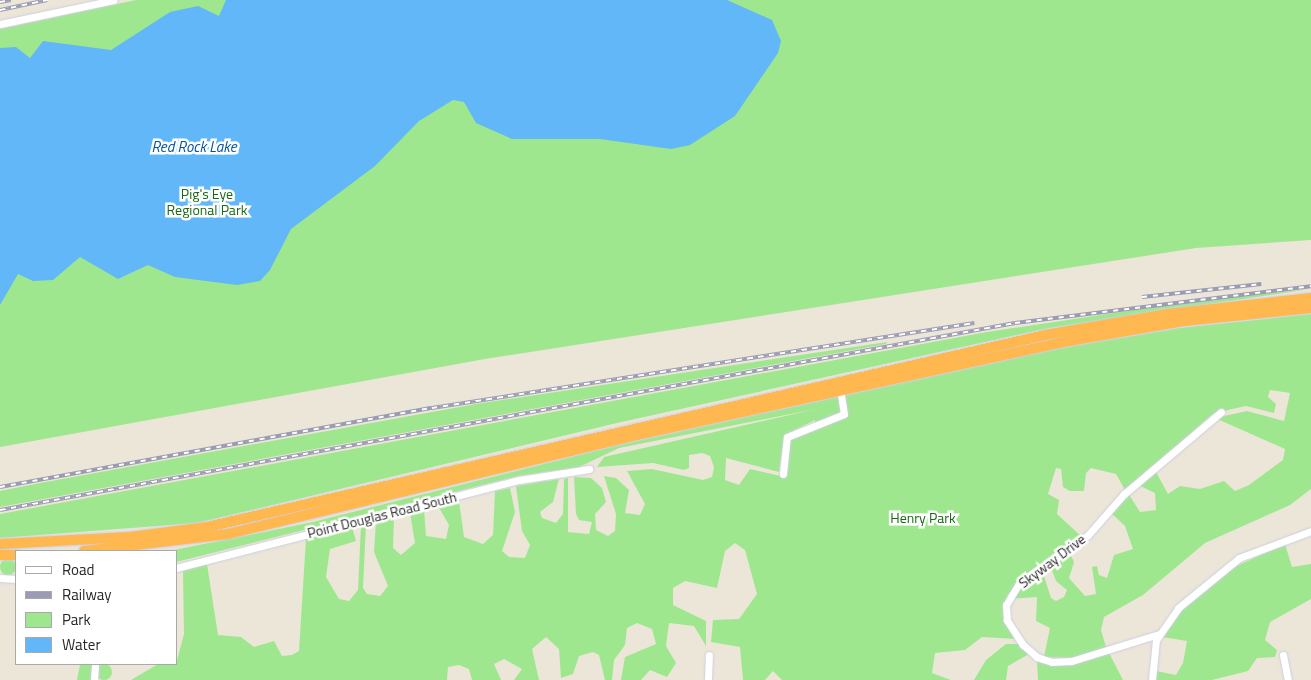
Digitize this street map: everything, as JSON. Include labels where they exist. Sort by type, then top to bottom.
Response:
[{"type":"highway","points":[[0,544],[130,537],[207,527],[613,430],[840,389],[1099,325],[1311,298]]},
{"type":"highway","points":[[153,550],[628,437],[840,389],[1086,338],[1311,308]]},
{"type":"highway","points":[[93,550],[206,538]]},
{"type":"highway","points":[[0,555],[15,555]]},
{"type":"street","points":[[0,24],[114,0]]},
{"type":"street","points":[[783,474],[787,436],[844,414],[840,389]]},
{"type":"street","name":"Skyway Drive","points":[[1159,634],[1071,661],[1052,662],[1035,656],[1023,644],[1007,620],[1006,605],[1018,585],[1088,534],[1124,494],[1221,412]]},
{"type":"street","name":"Point Douglas Road South","points":[[178,567],[519,480],[589,469]]},
{"type":"street","points":[[1152,680],[1159,634],[1178,608],[1235,561],[1311,531]]},
{"type":"street","points":[[0,578],[15,579]]},
{"type":"street","points":[[708,680],[709,655]]},
{"type":"street","points":[[1283,656],[1288,680]]},
{"type":"street","points":[[94,680],[95,665]]},
{"type":"green space","name":"Pig's Eye Regional Park","points":[[136,0],[1311,0],[1311,240],[1196,248],[485,359],[0,447],[0,29]]},
{"type":"green space","points":[[1311,289],[1049,328],[617,423],[197,523],[0,538],[0,514],[987,332],[1193,301]]},
{"type":"green space","name":"Henry Park","points":[[1311,314],[1311,489],[1290,505],[1205,543],[1143,595],[1104,617],[1101,630],[1106,647],[1075,658],[1044,657],[1050,628],[1036,621],[1037,597],[1011,599],[1022,585],[1042,570],[1051,598],[1056,601],[1064,597],[1067,590],[1056,581],[1050,565],[1069,551],[1074,562],[1069,578],[1085,596],[1096,594],[1092,567],[1097,566],[1099,575],[1107,578],[1114,555],[1133,549],[1125,526],[1110,512],[1128,493],[1140,512],[1156,510],[1155,493],[1138,485],[1156,472],[1168,494],[1180,486],[1200,489],[1224,481],[1235,491],[1249,485],[1283,460],[1285,449],[1215,418],[1247,411],[1284,421],[1290,393],[1270,390],[1268,397],[1276,404],[1274,413],[1246,406],[1214,413],[1125,490],[1116,474],[1091,468],[1086,473],[1084,491],[1070,491],[1063,487],[1061,469],[1056,468],[1048,494],[1059,500],[1057,514],[1082,537],[1008,594],[1003,615],[1016,639],[982,637],[965,650],[935,653],[932,673],[951,680],[782,680],[773,671],[765,680],[743,680],[740,647],[711,642],[713,620],[739,619],[757,594],[745,550],[735,543],[725,551],[717,588],[685,581],[673,588],[673,605],[706,621],[706,646],[694,626],[669,623],[666,646],[676,663],[667,677],[650,670],[641,680],[621,680],[625,657],[656,644],[652,629],[637,623],[627,628],[625,645],[614,660],[612,680],[605,680],[599,655],[593,652],[579,656],[573,674],[561,678],[559,649],[546,637],[532,649],[539,680],[514,680],[522,669],[504,659],[494,664],[501,680],[472,680],[469,669],[459,665],[448,667],[447,680],[131,680],[156,665],[178,665],[178,656],[184,634],[183,571],[207,564],[218,635],[241,637],[254,647],[274,641],[282,656],[292,655],[299,651],[306,539],[352,527],[356,541],[330,549],[326,577],[339,599],[349,601],[358,590],[361,525],[366,524],[363,588],[367,594],[380,596],[388,586],[374,552],[376,521],[394,517],[393,548],[401,555],[415,543],[410,513],[424,509],[426,536],[446,539],[449,525],[438,506],[459,501],[464,537],[483,544],[493,535],[495,491],[510,488],[515,512],[502,551],[509,557],[525,558],[530,545],[522,531],[516,486],[559,479],[553,502],[540,512],[542,518],[556,523],[563,514],[564,479],[568,478],[568,532],[589,534],[592,522],[579,520],[576,514],[574,477],[591,478],[602,488],[606,502],[595,514],[596,530],[608,536],[615,531],[616,514],[604,476],[616,478],[629,490],[625,513],[640,515],[645,504],[627,471],[652,469],[703,480],[712,477],[714,467],[710,456],[702,453],[689,455],[689,468],[684,470],[653,463],[597,467],[604,457],[816,409],[619,448],[579,467],[518,476],[178,561],[178,550],[174,550],[313,522],[623,444],[1061,348],[1179,328]],"holes":[[[815,420],[814,427],[789,440],[785,477],[750,469],[739,485],[725,480],[726,458],[779,472],[784,435]]]},
{"type":"green space","points":[[887,342],[886,344],[0,507],[0,491],[40,483],[476,404]]},
{"type":"green space","points":[[1285,544],[1292,567],[1311,564],[1311,599],[1270,622],[1265,640],[1277,650],[1275,657],[1257,658],[1248,671],[1212,680],[1156,680],[1156,671],[1176,675],[1183,663],[1187,641],[1162,637],[1181,609],[1230,569]]},
{"type":"green space","points":[[8,559],[14,561],[14,573],[8,575],[2,573],[0,567],[2,561]]},
{"type":"green space","points":[[1006,644],[1019,644],[1029,654],[1008,666],[1006,680],[974,680],[986,660]]},
{"type":"green space","points":[[1108,651],[1123,680],[1038,680],[1037,660],[1067,665]]},
{"type":"green space","points":[[80,665],[92,665],[91,680],[77,680]]},
{"type":"green space","points":[[101,665],[107,665],[111,669],[111,675],[104,680],[96,672]]},
{"type":"water","name":"Red Rock Lake","points":[[226,0],[727,0],[772,20],[781,41],[778,53],[735,116],[690,145],[671,149],[600,139],[512,139],[476,123],[464,102],[453,100],[419,121],[375,166],[291,229],[270,270],[260,281],[237,285],[175,277],[148,265],[118,279],[80,257],[53,280],[33,281],[18,274],[0,305],[0,48],[16,47],[30,58],[43,41],[111,50],[170,12],[198,6],[219,16]]},
{"type":"railway","points":[[0,2],[11,0]]},
{"type":"railway","points":[[0,10],[47,0]]},
{"type":"railway","points":[[1142,297],[1261,284]]},
{"type":"railway","points":[[0,510],[1015,323],[1311,286]]},
{"type":"railway","points":[[0,487],[432,408],[974,323]]}]
